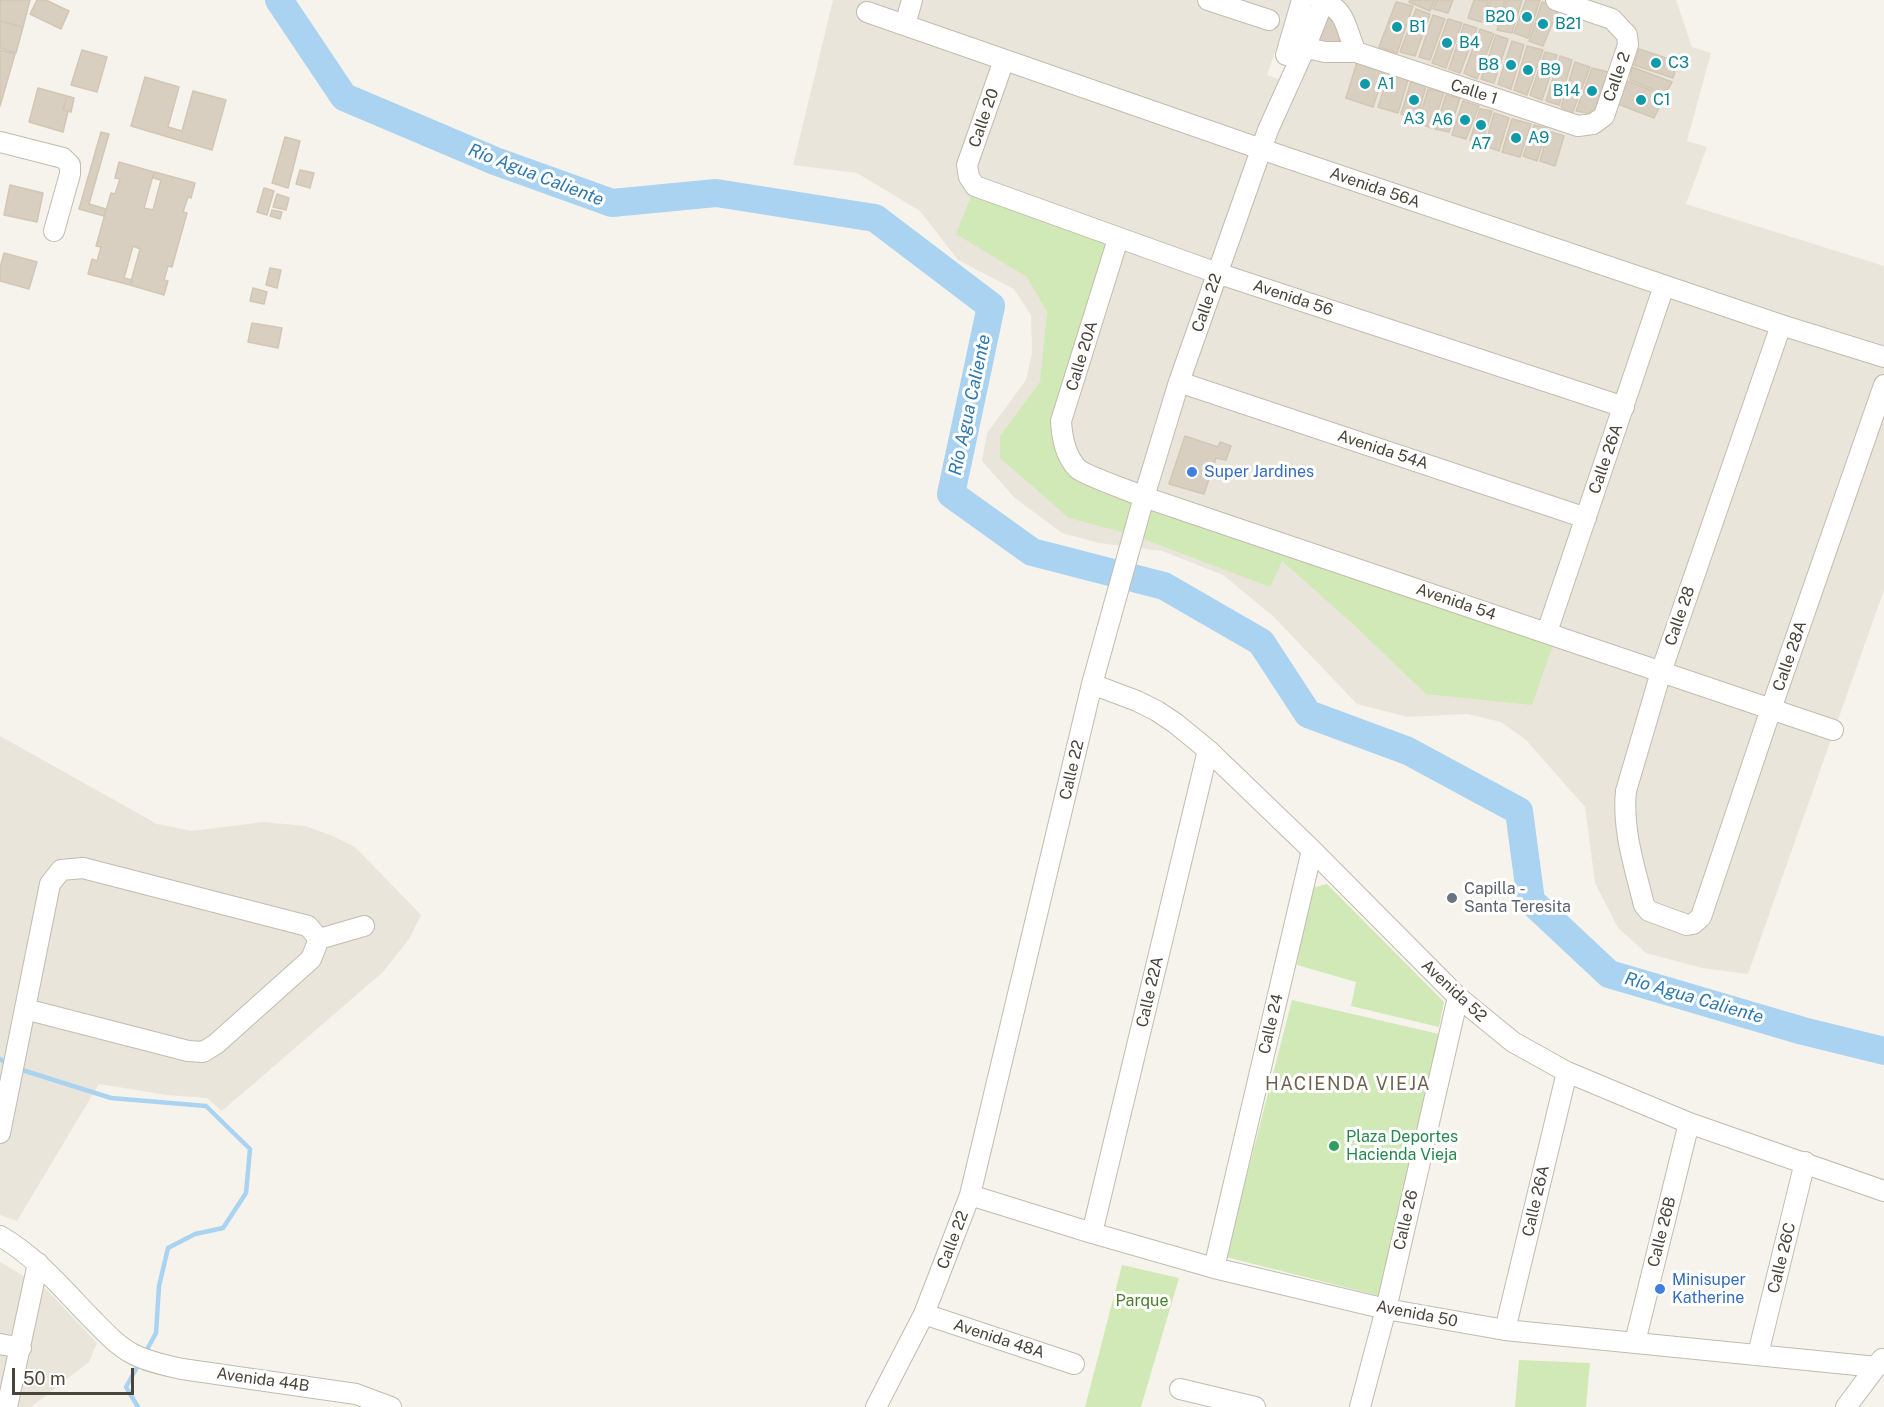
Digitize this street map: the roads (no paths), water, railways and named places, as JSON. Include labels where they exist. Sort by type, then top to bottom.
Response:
[{"type":"street","points":[[905,25],[912,0]]},
{"type":"street","points":[[1208,0],[1269,20]]},
{"type":"street","name":"Calle 22","points":[[1297,46],[1302,0]]},
{"type":"street","points":[[1322,0],[1331,4],[1344,19],[1356,52]]},
{"type":"street","name":"Calle 22","points":[[876,1407],[924,1314],[970,1195],[1092,684],[1144,497],[1179,382],[1297,46],[1322,0]]},
{"type":"street","name":"Calle 2","points":[[1556,0],[1612,19],[1627,35],[1628,45],[1604,116],[1593,124]]},
{"type":"street","name":"Avenida 56A","points":[[867,12],[1664,286],[1884,357]]},
{"type":"street","name":"Calle 1","points":[[1297,46],[1325,52],[1356,52],[1578,126],[1593,124]]},
{"type":"street","name":"Calle 20","points":[[969,177],[967,165],[1004,60]]},
{"type":"street","points":[[0,142],[63,158],[70,165],[70,174],[54,231]]},
{"type":"street","name":"Avenida 56","points":[[969,177],[975,186],[1217,273],[1624,407]]},
{"type":"street","name":"Calle 20A","points":[[1079,471],[1066,450],[1061,421],[1118,238]]},
{"type":"street","name":"Calle 26A","points":[[1547,632],[1664,286]]},
{"type":"street","name":"Calle 28","points":[[1693,924],[1681,924],[1649,911],[1644,905],[1626,824],[1624,809],[1626,791],[1661,672],[1781,325]]},
{"type":"street","name":"Avenida 54A","points":[[1179,382],[1586,518]]},
{"type":"street","name":"Calle 28A","points":[[1693,924],[1701,917],[1884,384]]},
{"type":"street","name":"Avenida 54","points":[[1079,471],[1144,497],[1833,730]]},
{"type":"street","name":"Avenida 52","points":[[1092,684],[1137,701],[1156,711],[1175,723],[1208,750],[1312,850],[1458,998],[1513,1042],[1567,1072],[1689,1123],[1884,1191]]},
{"type":"street","name":"Calle 22A","points":[[1092,1233],[1208,750]]},
{"type":"street","name":"Calle 24","points":[[1214,1268],[1312,850]]},
{"type":"street","points":[[0,1133],[50,884],[61,870],[83,868],[308,926],[319,939]]},
{"type":"street","points":[[319,939],[364,926]]},
{"type":"street","points":[[25,1009],[188,1051],[203,1052],[216,1044],[311,958],[319,939]]},
{"type":"street","name":"Calle 26","points":[[1360,1407],[1386,1309],[1458,998]]},
{"type":"street","name":"Calle 26A","points":[[1505,1330],[1567,1072]]},
{"type":"street","name":"Calle 26B","points":[[1635,1342],[1689,1123]]},
{"type":"street","name":"Calle 26C","points":[[1758,1354],[1805,1162]]},
{"type":"street","name":"Avenida 50","points":[[970,1195],[1214,1268],[1386,1309],[1505,1330],[1758,1354],[1880,1362]]},
{"type":"street","name":"Avenida 44B","points":[[0,1236],[38,1263],[108,1335],[132,1353],[157,1363],[182,1369],[356,1394],[391,1407]]},
{"type":"street","points":[[7,1407],[38,1263]]},
{"type":"street","name":"Avenida 48A","points":[[924,1314],[1074,1364]]},
{"type":"street","points":[[0,1344],[21,1348]]},
{"type":"street","points":[[1846,1407],[1880,1362]]},
{"type":"street","points":[[1180,1389],[1255,1407]]},
{"type":"waterway","name":"Río Agua Caliente","points":[[279,0],[344,97],[495,161],[612,203],[716,193],[875,218],[991,306],[951,494],[1032,552],[1164,586],[1261,642],[1308,714],[1408,751],[1519,811],[1531,901],[1609,974],[1803,1031],[1884,1051]]},
{"type":"waterway","points":[[0,1059],[8,1064]]},
{"type":"waterway","points":[[19,1069],[111,1098],[206,1106],[250,1149],[246,1193],[223,1228],[195,1234],[168,1248],[159,1286],[156,1333],[144,1355]]},
{"type":"waterway","points":[[138,1407],[126,1387],[140,1362]]},
{"type":"place","name":"B20","points":[[1527,17]]},
{"type":"place","name":"B21","points":[[1543,24]]},
{"type":"place","name":"B1","points":[[1397,27]]},
{"type":"place","name":"B4","points":[[1447,43]]},
{"type":"place","name":"C3","points":[[1656,63]]},
{"type":"place","name":"B8","points":[[1511,65]]},
{"type":"place","name":"B9","points":[[1528,70]]},
{"type":"place","name":"A1","points":[[1365,84]]},
{"type":"place","name":"B14","points":[[1592,91]]},
{"type":"place","name":"A3","points":[[1414,100]]},
{"type":"place","name":"C1","points":[[1641,100]]},
{"type":"place","name":"A6","points":[[1465,120]]},
{"type":"place","name":"A7","points":[[1481,125]]},
{"type":"place","name":"A9","points":[[1516,138]]},
{"type":"place","name":"Super Jardines","points":[[1192,472]]},
{"type":"place","name":"Capilla - Santa Teresita","points":[[1452,898]]},
{"type":"place","name":"Plaza Deportes Hacienda Vieja","points":[[1334,1146]]},
{"type":"place","name":"Minisuper Katherine","points":[[1660,1289]]},
{"type":"district","name":"HACIENDA VIEJA","points":[[1348,1084]]},
{"type":"park label","name":"Parque","points":[[1142,1301]]}]
